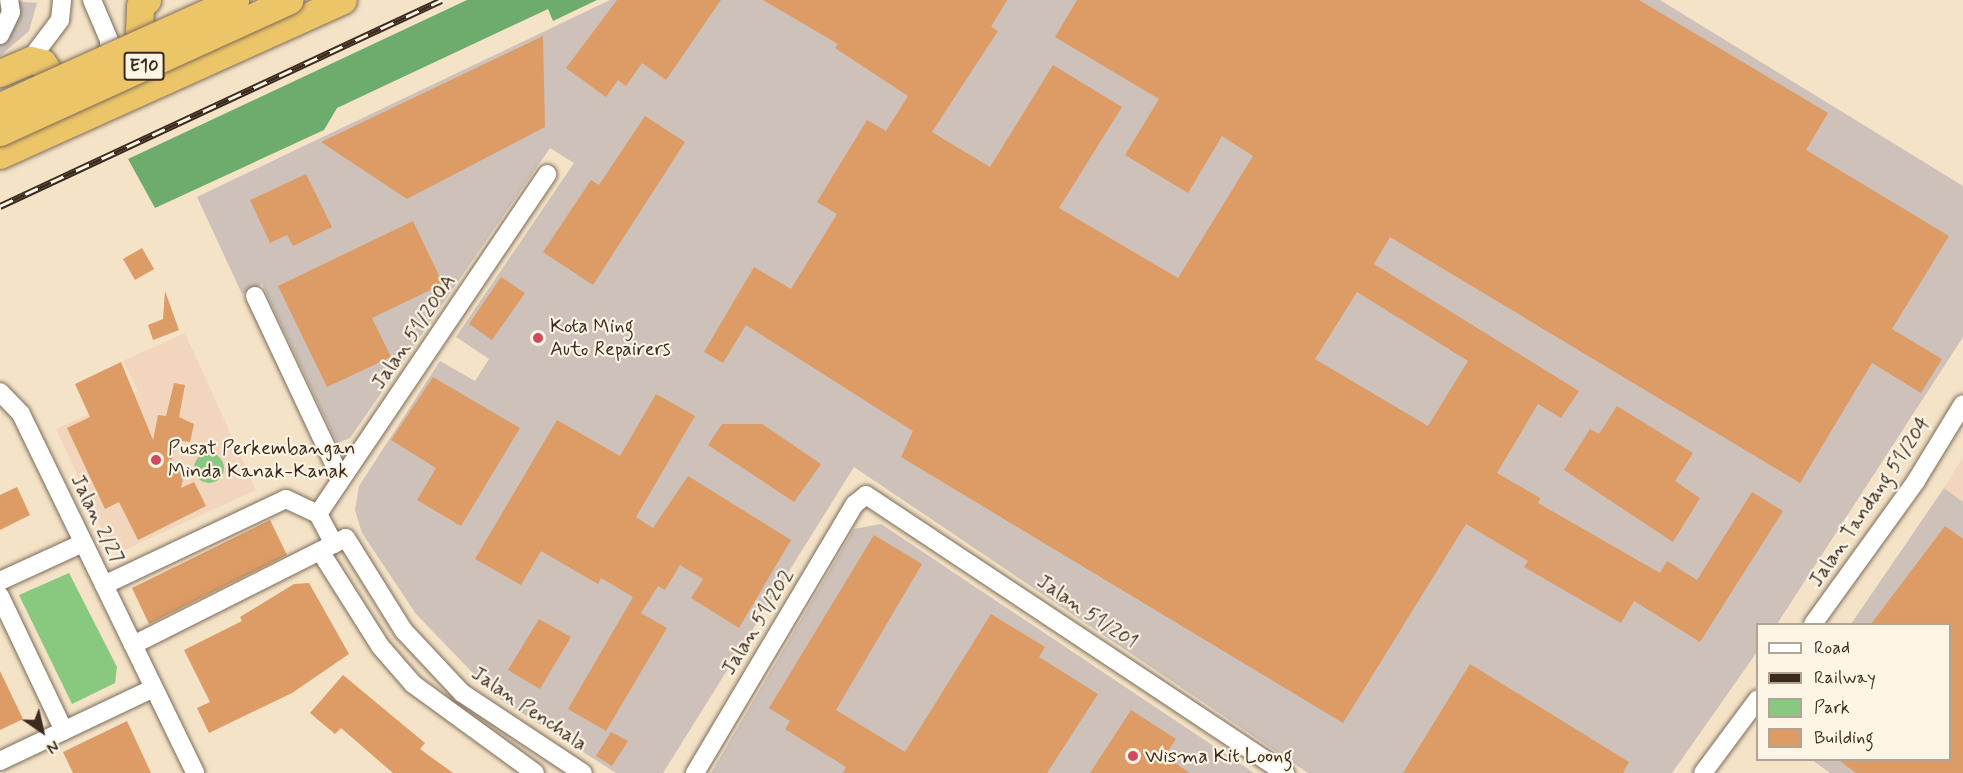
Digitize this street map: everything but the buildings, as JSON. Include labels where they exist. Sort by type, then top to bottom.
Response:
[{"type":"highway","name":"E10","points":[[0,106],[235,0]]},
{"type":"highway","name":"E10","points":[[0,132],[289,0]]},
{"type":"highway","points":[[0,155],[343,0]]},
{"type":"highway","points":[[143,2],[139,30],[152,54],[178,67],[203,63]]},
{"type":"highway","points":[[0,73],[30,60],[52,70],[62,91],[52,117],[34,140]]},
{"type":"street","points":[[0,36],[11,12],[9,0]]},
{"type":"street","points":[[30,60],[60,20],[62,0]]},
{"type":"street","points":[[34,140],[104,87],[110,70],[109,40],[92,0]]},
{"type":"street","name":"Jalan 51/200A","points":[[318,514],[547,174]]},
{"type":"street","points":[[255,296],[341,479]]},
{"type":"street","name":"Jalan 2/27","points":[[0,392],[21,414],[195,773]]},
{"type":"street","name":"Jalan Tandang 51/204","points":[[1814,623],[1916,481],[1963,404]]},
{"type":"street","name":"Jalan 51/202","points":[[695,773],[862,496]]},
{"type":"street","name":"Jalan 51/201","points":[[862,496],[885,503],[1285,773]]},
{"type":"street","points":[[104,585],[286,499],[318,514]]},
{"type":"street","name":"Jalan Penchala","points":[[318,514],[380,646],[413,684],[535,773]]},
{"type":"street","points":[[0,581],[83,543]]},
{"type":"street","points":[[133,645],[334,544]]},
{"type":"street","name":"Jalan Penchala","points":[[334,544],[404,631],[462,693],[582,773]]},
{"type":"street","points":[[0,596],[64,731]]},
{"type":"street","points":[[5,765],[64,731],[154,688]]},
{"type":"street","points":[[1703,773],[1756,702]]},
{"type":"shaded area","points":[[0,0],[37,3],[29,31],[0,56]]},
{"type":"shaded area","points":[[610,0],[1660,0],[1963,186],[1963,337],[1778,623],[1756,623],[1756,653],[1672,773],[1308,773],[854,467],[663,773],[616,773],[494,695],[416,614],[362,533],[355,510],[359,486],[440,361],[475,381],[489,359],[456,337],[574,163],[550,148],[350,438],[337,443],[262,284],[242,294],[197,197]]},
{"type":"shaded area","name":"Pusat Perkembangan Minda Kanak-Kanak","points":[[185,333],[256,490],[124,550],[109,544],[56,429],[138,391],[123,361]]},
{"type":"shaded area","points":[[1963,457],[1963,502],[1944,488]]},
{"type":"shaded area","points":[[1944,488],[1963,502],[1963,773],[1830,773],[1813,761],[1951,761],[1951,623],[1852,623]]},
{"type":"shaded area","points":[[881,524],[1254,773],[711,773],[854,529]]},
{"type":"green space","points":[[467,0],[597,0],[553,21],[548,9],[337,108],[324,130],[155,208],[128,159]]},
{"type":"green space","points":[[209,453],[220,457],[224,468],[220,479],[209,483],[198,479],[194,468],[198,457]]},
{"type":"green space","points":[[69,573],[117,667],[115,683],[72,704],[19,595]]},
{"type":"railway","points":[[0,206],[441,0]]},
{"type":"place","name":"Kota Ming Auto Repairers","points":[[538,338]]},
{"type":"place","name":"Pusat Perkembangan Minda Kanak-Kanak","points":[[156,460]]},
{"type":"place","name":"Wisma Kit Loong","points":[[1133,756]]}]
